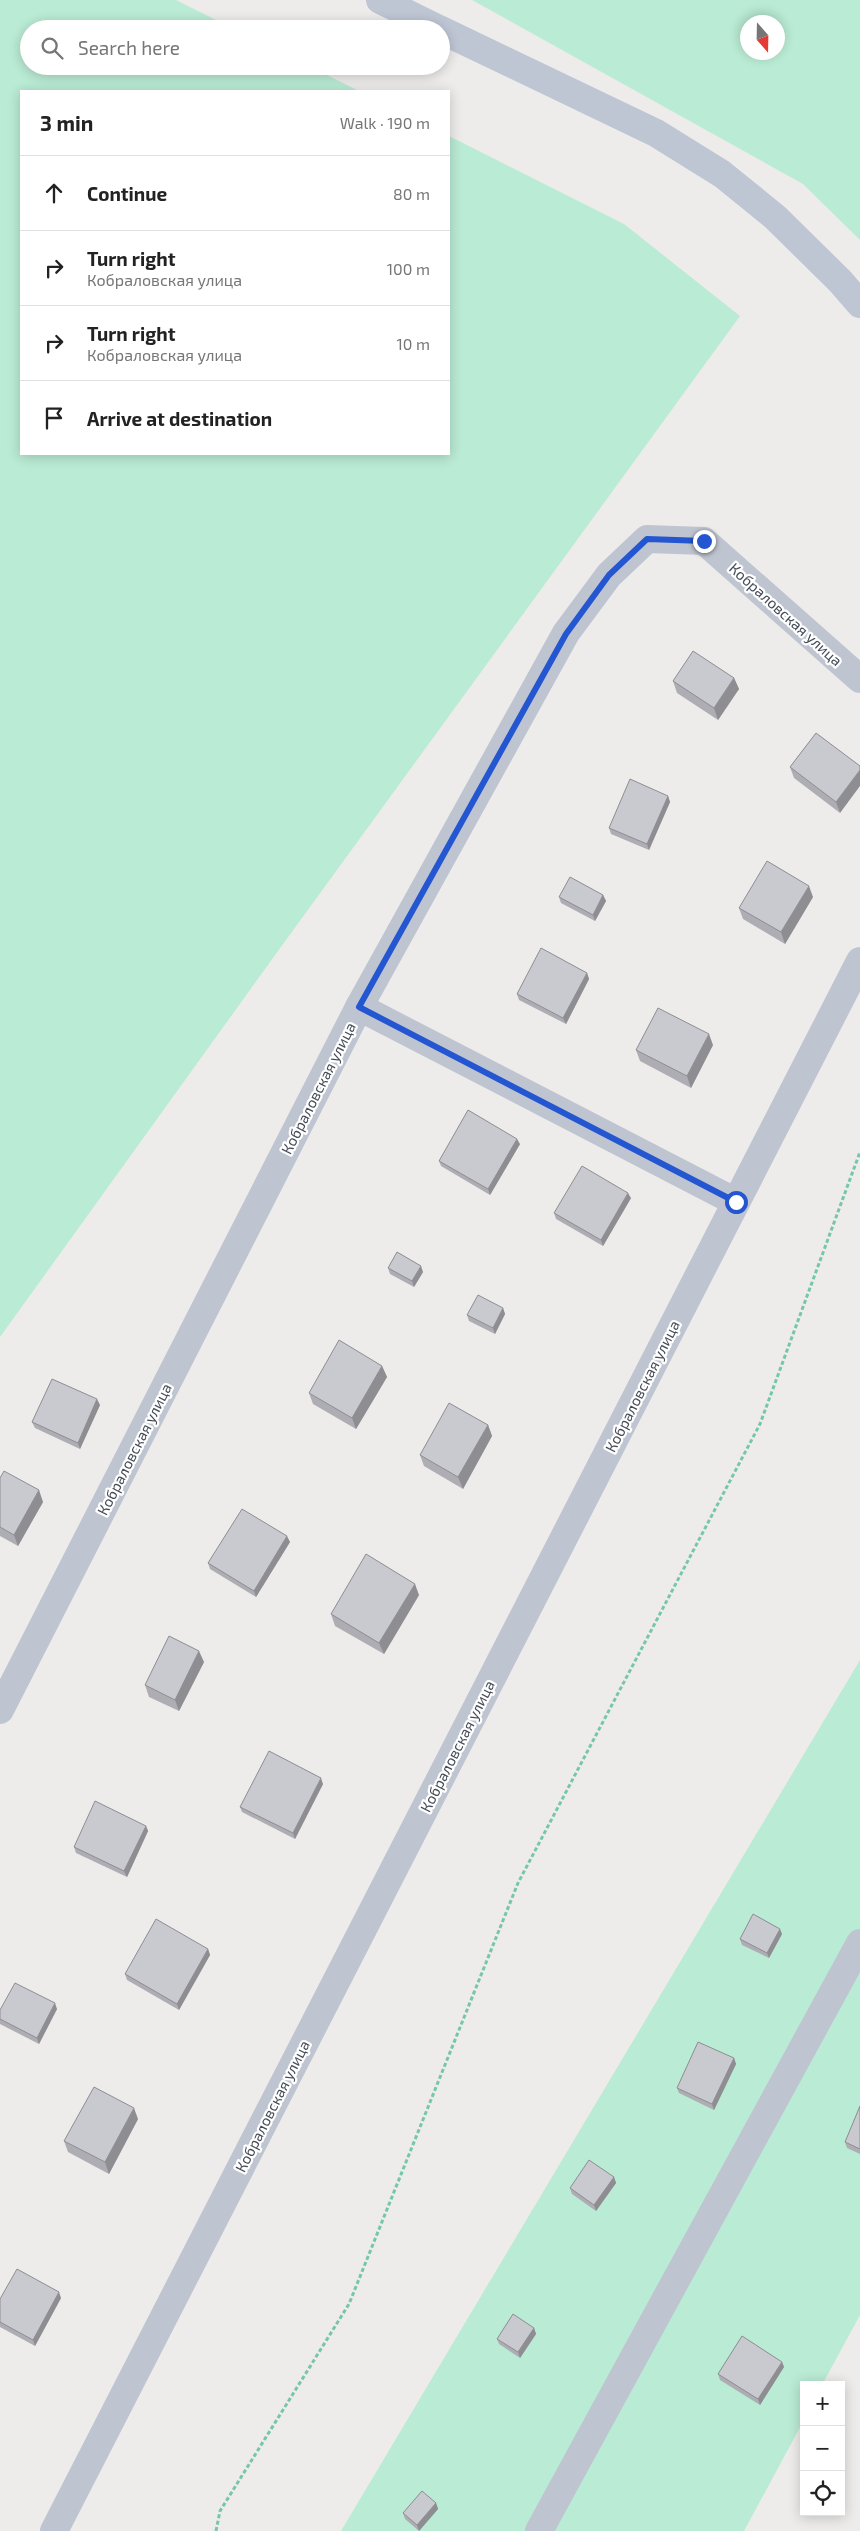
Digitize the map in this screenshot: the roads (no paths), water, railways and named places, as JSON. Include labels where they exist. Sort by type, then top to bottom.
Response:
[{"type":"street","points":[[380,0],[421,20]]},
{"type":"street","points":[[450,34],[656,133],[722,174],[775,217],[840,281],[860,304]]},
{"type":"street","name":"Кобраловская улица","points":[[0,1710],[359,1007],[566,634],[609,575],[647,539],[704,541],[860,679]]},
{"type":"street","name":"Кобраловская улица","points":[[54,2531],[860,961]]},
{"type":"street","points":[[359,1007],[736,1202]]},
{"type":"street","points":[[539,2531],[860,1943]]}]
